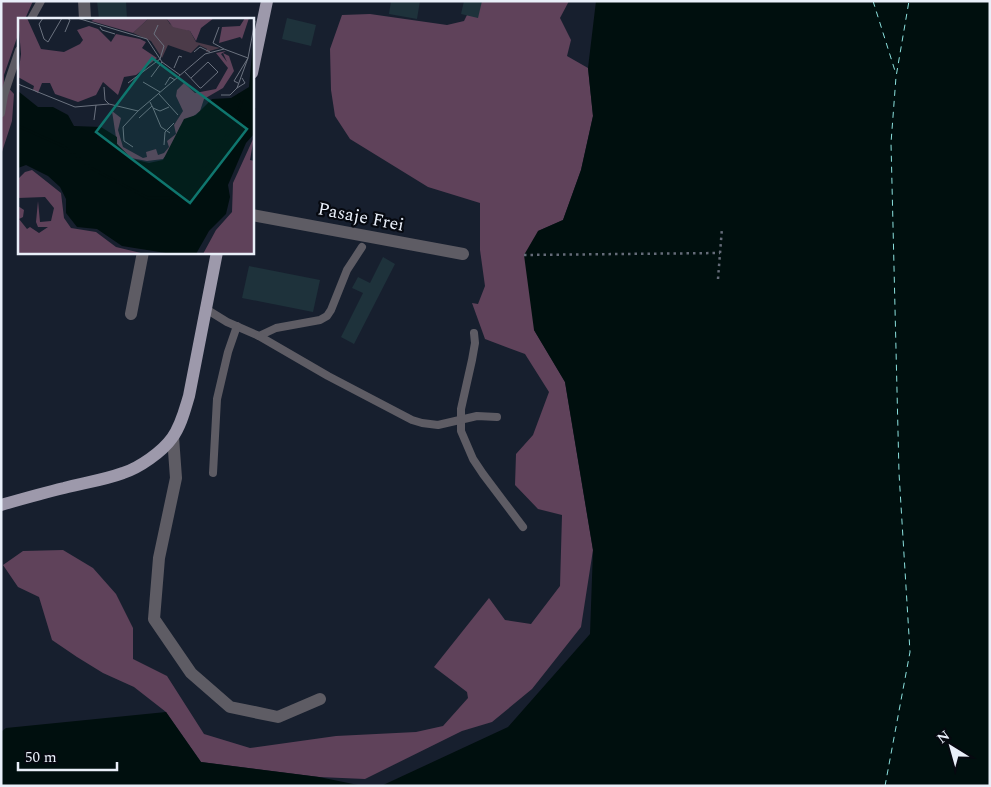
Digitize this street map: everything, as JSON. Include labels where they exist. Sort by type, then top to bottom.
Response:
[{"type":"main road","points":[[254,54],[256,35],[264,4]]},
{"type":"main road","points":[[1,505],[124,473],[152,457],[173,437],[189,396],[217,254]]},
{"type":"street","points":[[84,1],[85,18]]},
{"type":"street","name":"Pasaje Frei","points":[[254,215],[463,254]]},
{"type":"street","points":[[131,314],[143,254]]},
{"type":"street","points":[[173,437],[176,478],[159,558],[154,618],[191,673],[230,706],[278,716],[320,700]]},
{"type":"lane","points":[[32,18],[41,1]]},
{"type":"lane","points":[[1,113],[4,95],[18,53]]},
{"type":"lane","points":[[258,336],[276,328],[320,320],[327,316],[347,270],[362,247]]},
{"type":"lane","points":[[206,309],[412,420],[438,425],[477,416],[497,417]]},
{"type":"lane","points":[[213,473],[217,399],[228,352],[238,326]]},
{"type":"lane","points":[[474,333],[473,351],[461,409],[461,431],[483,474],[523,527]]},
{"type":"path","points":[[718,278],[722,228]]},
{"type":"path","points":[[524,255],[720,253]]},
{"type":"shaded area","points":[[1,1],[33,1],[25,18],[18,18],[18,35],[4,75],[4,83],[14,94],[12,121],[1,155]]},
{"type":"shaded area","points":[[474,1],[569,1],[560,18],[571,40],[567,56],[588,68],[593,116],[581,170],[563,220],[538,231],[534,330],[565,382],[593,550],[581,627],[532,689],[492,722],[462,731],[365,779],[319,777],[201,762],[166,712],[134,687],[103,673],[52,640],[39,597],[18,587],[3,565],[23,551],[63,550],[93,568],[116,594],[133,628],[133,659],[167,676],[204,734],[250,748],[336,736],[416,732],[443,726],[468,698],[467,692],[434,667],[489,598],[505,620],[531,624],[560,586],[562,515],[538,509],[515,485],[516,454],[533,435],[549,392],[525,354],[485,339],[472,303],[478,304],[485,286],[480,250],[480,203],[428,187],[350,139],[335,116],[331,90],[330,49],[342,15],[370,14],[447,25],[464,21]]},
{"type":"shaded area","points":[[596,1],[990,1],[990,786],[381,786],[508,727],[590,634],[593,550],[565,382],[534,330],[524,255],[538,231],[563,220],[581,170],[593,116],[588,68]]},
{"type":"shaded area","points":[[166,712],[201,762],[319,777],[363,786],[1,786],[1,732],[6,728]]},
{"type":"building","points":[[97,1],[126,1],[127,18],[99,18]]},
{"type":"building","points":[[391,1],[420,1],[417,19],[389,14]]},
{"type":"building","points":[[464,1],[482,1],[478,18],[461,14]]},
{"type":"building","points":[[287,18],[316,25],[311,46],[282,39]]},
{"type":"building","points":[[383,257],[395,264],[354,344],[341,337],[363,293],[352,288],[358,277],[370,283]]},
{"type":"building","points":[[249,266],[320,280],[313,312],[242,298]]},
{"type":"ferry route","points":[[873,1],[896,74]]},
{"type":"ferry route","points":[[885,786],[910,652],[899,473],[891,143],[896,77],[909,1]]}]
